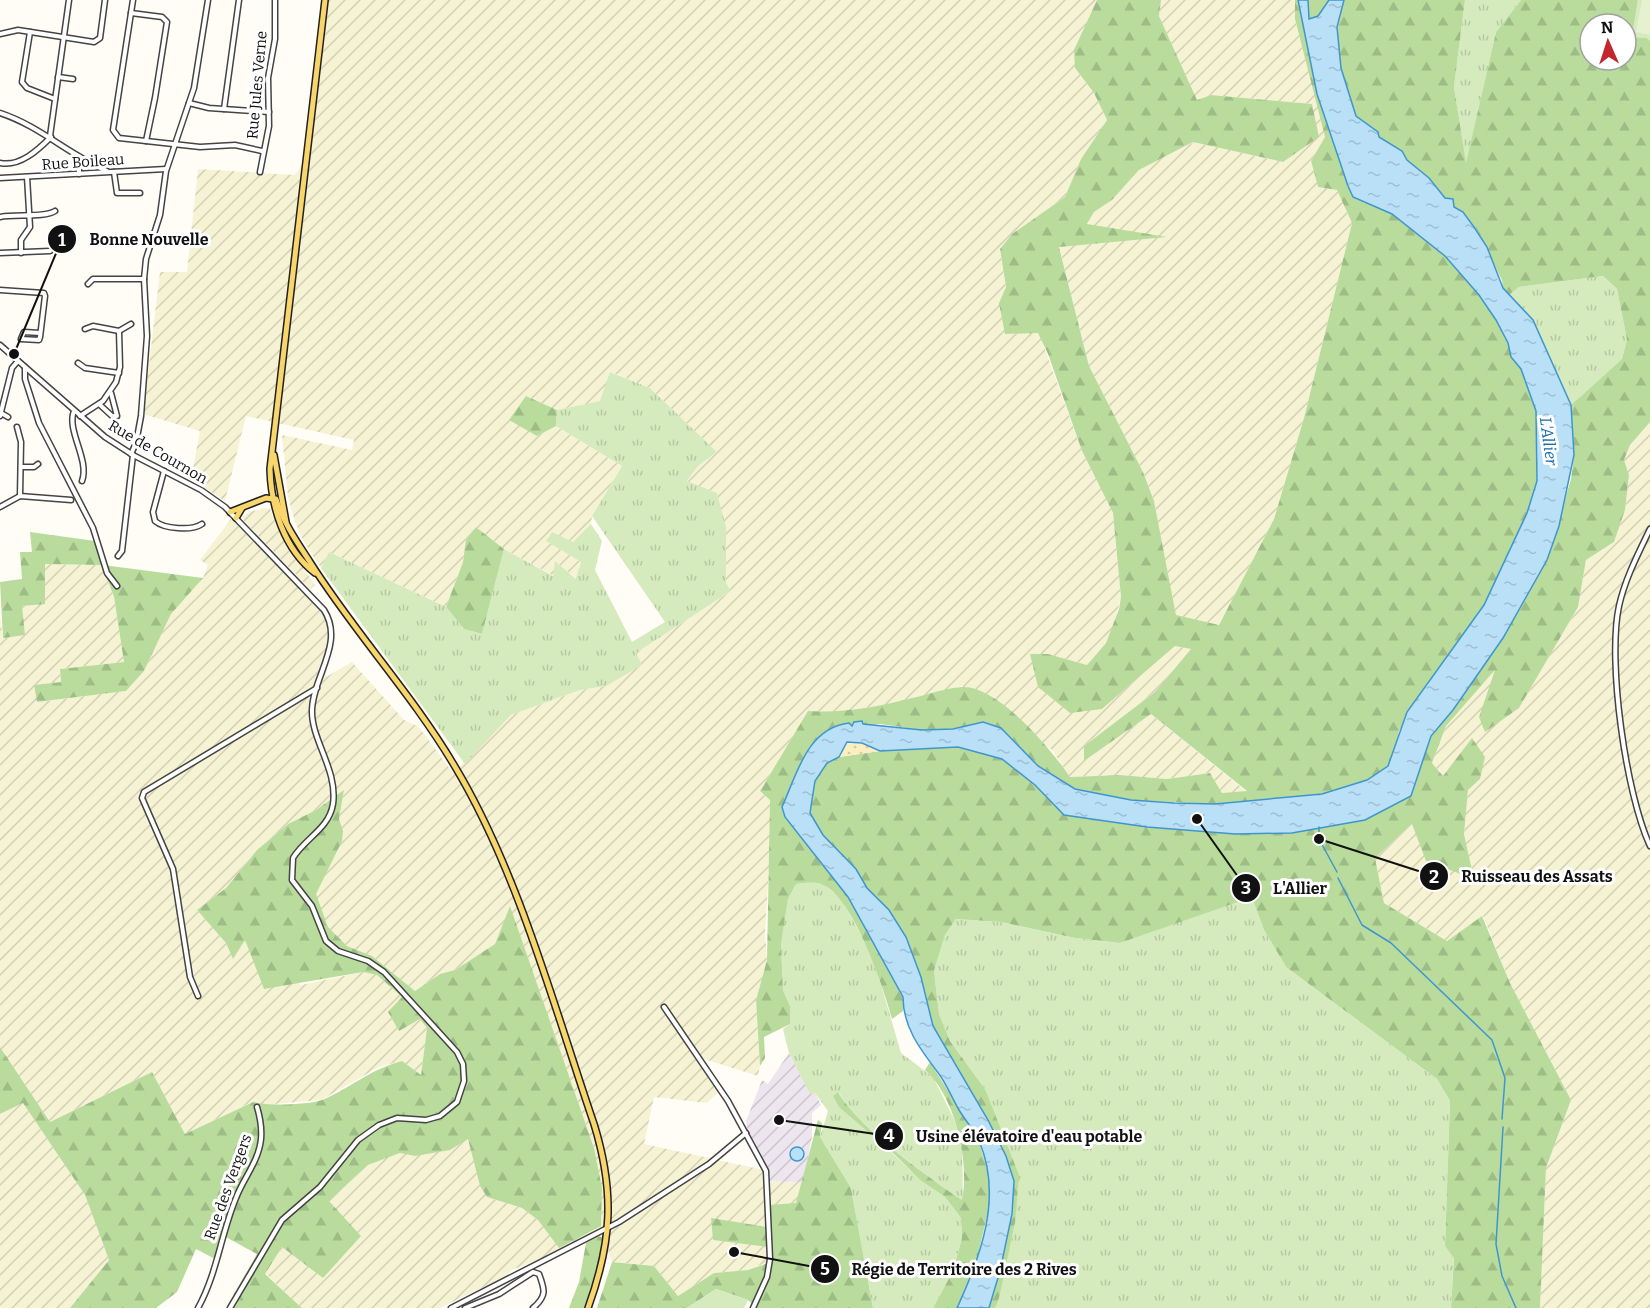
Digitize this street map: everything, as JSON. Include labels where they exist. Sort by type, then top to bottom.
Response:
[{"type":"main road","points":[[315,573],[308,568],[286,537],[276,499],[273,450],[325,0]]},
{"type":"main road","points":[[230,512],[257,503],[269,503],[276,499]]},
{"type":"main road","points":[[276,499],[286,523],[315,573],[439,741],[480,811],[518,905],[606,1165],[609,1228],[603,1261],[588,1308]]},
{"type":"main road","points":[[236,518],[242,508]]},
{"type":"street","points":[[0,163],[10,164],[23,160],[50,137],[69,0]]},
{"type":"street","points":[[0,34],[18,30],[94,42],[100,38],[105,0]]},
{"type":"street","points":[[133,0],[113,130],[119,138],[200,147],[235,145],[262,151]]},
{"type":"street","points":[[118,556],[122,550],[132,454],[140,424],[147,336],[144,279],[146,260],[160,215],[167,169],[201,59],[208,0]]},
{"type":"street","points":[[224,109],[239,0]]},
{"type":"street","name":"Rue Jules Verne","points":[[260,172],[262,151],[268,131],[268,78],[275,39],[275,0]]},
{"type":"street","points":[[131,13],[162,17],[167,22],[156,98],[146,141]]},
{"type":"street","points":[[30,32],[22,82],[27,88],[55,99]]},
{"type":"street","points":[[58,77],[73,79]]},
{"type":"street","points":[[189,103],[224,109],[269,112]]},
{"type":"street","points":[[0,112],[50,137],[79,159],[108,172]]},
{"type":"street","points":[[79,159],[80,174]]},
{"type":"street","points":[[90,173],[92,165]]},
{"type":"street","name":"Rue Boileau","points":[[0,178],[167,169]]},
{"type":"street","points":[[114,172],[117,193],[140,193]]},
{"type":"street","points":[[21,253],[21,240],[30,229],[27,177]]},
{"type":"street","points":[[0,218],[50,214],[55,211]]},
{"type":"street","points":[[0,253],[50,252]]},
{"type":"street","points":[[88,285],[93,279],[144,279]]},
{"type":"street","points":[[0,290],[44,293],[40,333],[36,341],[21,339],[24,332],[40,333]]},
{"type":"street","points":[[85,329],[93,326],[119,331],[131,324]]},
{"type":"street","points":[[80,416],[111,393],[119,373],[121,345],[119,331]]},
{"type":"street","name":"Rue de Cournon","points":[[0,345],[80,416],[132,454],[195,487],[225,507],[252,538],[324,610],[332,622],[332,640],[317,688]]},
{"type":"street","points":[[8,417],[0,414],[2,400],[12,368],[18,361]]},
{"type":"street","points":[[78,363],[85,368],[119,373]]},
{"type":"street","points":[[25,367],[25,379],[42,428],[93,528],[107,573],[117,586]]},
{"type":"street","points":[[99,404],[112,416],[117,416],[111,393]]},
{"type":"street","points":[[74,411],[73,420],[84,471],[82,481]]},
{"type":"street","points":[[17,427],[21,442],[20,496]]},
{"type":"street","points":[[21,467],[34,467],[38,464]]},
{"type":"street","points":[[164,471],[153,512],[154,521],[160,525],[196,528],[202,524]]},
{"type":"street","points":[[0,507],[20,496],[71,500]]},
{"type":"street","points":[[1650,529],[1625,582],[1618,608],[1615,642],[1629,776],[1650,846]]},
{"type":"street","points":[[198,996],[190,977],[173,869],[142,798],[144,792],[317,688]]},
{"type":"street","points":[[230,1308],[282,1220],[320,1187],[358,1140],[379,1125],[397,1118],[426,1120],[440,1116],[457,1102],[464,1081],[463,1064],[452,1045],[380,968],[329,944],[312,906],[292,880],[293,858],[322,827],[333,804],[328,762],[312,716],[317,688]]},
{"type":"street","points":[[664,1007],[728,1101],[766,1171],[770,1228],[767,1277],[753,1308]]},
{"type":"street","name":"Rue des Vergers","points":[[198,1308],[211,1279],[236,1196],[251,1169],[261,1140],[261,1119],[257,1107]]},
{"type":"street","points":[[451,1308],[609,1228],[709,1164],[746,1133]]},
{"type":"street","points":[[465,1308],[499,1294],[532,1272],[539,1274],[545,1290],[544,1298],[533,1308]]},
{"type":"shaded area","points":[[322,0],[1097,0],[1075,50],[1075,68],[1094,93],[1107,120],[1081,159],[1065,197],[1012,234],[1000,249],[1006,287],[999,303],[1039,333],[1082,451],[1113,513],[1121,597],[1113,628],[1106,643],[1087,665],[1048,654],[1102,709],[1175,646],[1192,649],[1155,692],[1084,746],[1085,760],[1151,714],[1247,792],[1222,793],[1210,773],[1167,779],[1120,775],[1070,777],[1052,750],[962,686],[885,705],[836,712],[808,711],[760,791],[770,800],[771,832],[765,932],[767,960],[756,1000],[760,1066],[758,1076],[701,1058],[718,1092],[707,1103],[654,1097],[644,1144],[764,1170],[766,1179],[769,1181],[803,1183],[796,1204],[768,1228],[711,1219],[769,1247],[768,1262],[748,1270],[714,1273],[678,1296],[654,1266],[612,1262],[604,1238],[598,1236],[512,1270],[504,1277],[440,1308],[302,1308],[265,1273],[282,1247],[324,1278],[328,1201],[368,1165],[400,1153],[415,1156],[468,1138],[480,1186],[487,1197],[522,1208],[538,1220],[559,1247],[594,1148],[510,907],[495,944],[455,970],[440,974],[415,991],[372,956],[347,946],[328,927],[315,894],[330,860],[338,850],[343,831],[339,819],[344,791],[316,810],[288,824],[257,850],[226,888],[197,910],[226,943],[233,959],[245,940],[301,985],[363,972],[377,975],[402,997],[399,1030],[421,1019],[427,1028],[421,1075],[401,1061],[379,1067],[321,1100],[262,1105],[252,1102],[185,1134],[152,1072],[50,1122],[0,1047],[0,617],[3,638],[22,606],[45,603],[44,564],[103,565],[114,597],[124,662],[60,669],[61,682],[34,685],[38,702],[126,691],[144,671],[171,614],[203,578],[208,565],[200,560],[231,519],[327,617],[331,630],[326,677],[352,662],[404,720],[419,727],[453,773],[511,715],[580,690],[606,686],[636,653],[731,591],[726,583],[726,527],[687,481],[698,466],[717,452],[650,388],[611,372],[601,401],[557,410],[526,396],[537,436],[556,426],[622,466],[592,516],[591,524],[573,542],[547,541],[581,562],[577,579],[555,562],[554,576],[504,549],[476,527],[466,539],[463,562],[446,607],[329,552],[321,568],[303,540],[288,497],[282,435],[352,450],[354,440],[246,416],[225,501],[191,479],[200,431],[143,414],[160,272],[187,272],[198,169],[295,175],[302,164]]},
{"type":"shaded area","points":[[1161,0],[1295,0],[1295,19],[1326,137],[1311,161],[1318,187],[1337,190],[1352,223],[1304,418],[1274,519],[1219,625],[1176,616],[1154,501],[1143,472],[1089,366],[1059,246],[1164,237],[1087,225],[1094,212],[1112,200],[1139,170],[1194,142],[1283,162],[1311,104],[1211,95],[1197,100],[1159,16]]},
{"type":"shaded area","points":[[1650,422],[1650,1308],[1540,1308],[1546,1168],[1571,1100],[1510,983],[1483,916],[1447,941],[1384,903],[1375,858],[1412,824],[1474,879],[1464,834],[1468,790],[1480,779],[1443,776],[1432,763],[1446,726],[1497,668],[1485,731],[1519,708],[1578,607],[1586,560],[1614,542],[1625,510],[1629,475],[1624,460],[1629,445]]},
{"type":"shaded area","points":[[270,509],[281,535],[315,585],[310,589],[244,521],[243,517],[249,512]]},
{"type":"shaded area","points":[[789,1053],[810,1093],[815,1092],[821,1105],[812,1113],[812,1137],[803,1183],[769,1181],[768,1171],[748,1133],[746,1121],[762,1080],[768,1084]]},
{"type":"shaded area","points":[[23,1103],[85,1195],[109,1260],[70,1308],[0,1308],[0,1114]]},
{"type":"green space","points":[[1097,0],[1161,0],[1159,16],[1197,100],[1211,95],[1312,104],[1319,137],[1283,162],[1193,142],[1139,170],[1112,200],[1094,212],[1087,224],[1167,237],[1059,247],[1089,366],[1143,472],[1154,501],[1176,615],[1219,625],[1274,519],[1304,418],[1352,223],[1337,190],[1318,187],[1311,161],[1325,137],[1295,19],[1295,0],[1298,0],[1317,94],[1353,197],[1392,214],[1445,256],[1479,295],[1496,320],[1508,343],[1511,357],[1521,369],[1536,411],[1537,482],[1527,513],[1484,605],[1399,731],[1394,754],[1388,766],[1367,780],[1322,794],[1215,804],[1131,800],[1075,789],[1038,766],[1001,728],[983,722],[953,729],[922,730],[880,724],[853,727],[848,723],[822,734],[805,754],[782,807],[785,817],[848,897],[903,997],[903,1011],[892,1019],[866,945],[856,924],[834,893],[820,884],[796,884],[788,899],[781,945],[783,990],[790,1006],[790,1024],[764,1037],[765,1058],[760,1066],[756,1000],[767,960],[770,800],[760,791],[808,711],[860,709],[942,690],[961,687],[975,689],[991,696],[1022,720],[1037,735],[1070,777],[1120,775],[1167,779],[1210,773],[1222,793],[1247,791],[1151,714],[1084,761],[1084,746],[1155,692],[1191,649],[1175,646],[1102,709],[1070,713],[1038,687],[1030,654],[1048,654],[1087,665],[1106,643],[1119,609],[1121,597],[1113,513],[1082,451],[1048,354],[1038,333],[1005,334],[999,303],[1006,287],[1000,249],[1012,234],[1065,197],[1081,159],[1107,120],[1094,93],[1075,68],[1074,50]]},
{"type":"green space","points":[[1308,0],[1329,0],[1318,16],[1308,19]]},
{"type":"green space","points":[[1344,0],[1465,0],[1454,87],[1466,163],[1496,32],[1521,0],[1638,0],[1636,12],[1578,12],[1578,72],[1638,72],[1638,37],[1650,41],[1650,422],[1630,445],[1624,460],[1629,475],[1625,510],[1614,542],[1586,560],[1578,607],[1519,708],[1485,732],[1479,717],[1495,670],[1446,726],[1432,763],[1443,776],[1472,738],[1485,757],[1480,779],[1468,790],[1464,834],[1474,879],[1426,861],[1412,824],[1375,858],[1384,903],[1447,941],[1482,916],[1510,983],[1571,1100],[1546,1168],[1540,1308],[1451,1308],[1454,1258],[1445,1246],[1450,1101],[1437,1079],[1286,967],[1264,930],[1252,897],[1120,943],[1075,938],[1001,922],[956,919],[945,935],[934,971],[939,1014],[950,1041],[985,1089],[1019,1175],[1015,1223],[999,1298],[995,1308],[989,1308],[1000,1271],[1014,1181],[1006,1156],[988,1120],[933,1026],[921,977],[906,937],[889,910],[867,888],[856,869],[823,835],[810,812],[815,781],[827,763],[839,757],[880,751],[958,747],[1002,759],[1035,785],[1064,815],[1147,827],[1235,834],[1292,833],[1365,820],[1411,796],[1431,736],[1453,710],[1503,638],[1547,560],[1571,479],[1574,455],[1571,405],[1622,359],[1627,340],[1617,289],[1603,276],[1519,287],[1509,295],[1503,288],[1502,280],[1477,230],[1463,213],[1454,207],[1453,199],[1445,198],[1429,178],[1407,160],[1402,151],[1379,137],[1378,132],[1358,118],[1342,74],[1338,27]]},
{"type":"green space","points":[[1465,0],[1521,0],[1496,32],[1466,165],[1454,87]]},
{"type":"green space","points":[[1638,0],[1650,0],[1650,41],[1638,37],[1638,12],[1636,12]]},
{"type":"green space","points":[[1642,0],[1650,0],[1650,35],[1638,32]]},
{"type":"green space","points":[[1603,276],[1617,289],[1627,340],[1622,359],[1571,405],[1533,320],[1509,295],[1519,287]]},
{"type":"green space","points":[[610,372],[650,388],[717,452],[698,466],[687,481],[717,493],[726,527],[726,583],[731,591],[636,653],[642,665],[606,686],[580,690],[511,715],[465,764],[321,568],[329,552],[446,607],[464,629],[482,634],[504,549],[553,576],[555,561],[576,579],[581,562],[546,541],[552,532],[573,542],[591,524],[602,541],[595,570],[632,642],[665,622],[592,516],[622,466],[556,426],[557,410],[600,401]]},
{"type":"green space","points":[[526,396],[557,410],[556,426],[537,436],[509,420]]},
{"type":"green space","points":[[476,527],[504,549],[482,634],[464,629],[446,607],[463,562],[466,539]]},
{"type":"green space","points":[[30,532],[95,541],[103,565],[203,578],[171,614],[144,671],[126,691],[37,702],[34,685],[61,682],[60,669],[124,662],[114,597],[102,565],[45,564],[45,604],[22,606],[25,635],[3,638],[0,582],[22,579],[20,552],[32,552]]},
{"type":"green space","points":[[344,790],[339,819],[343,831],[342,841],[316,894],[328,927],[347,946],[372,956],[415,991],[440,974],[455,970],[495,944],[510,906],[594,1148],[602,1188],[601,1226],[559,1248],[538,1220],[522,1208],[487,1197],[480,1186],[468,1139],[450,1150],[415,1156],[400,1153],[368,1165],[329,1201],[361,1236],[323,1278],[282,1247],[265,1274],[302,1308],[229,1308],[227,1306],[257,1254],[224,1236],[217,1260],[196,1249],[177,1292],[156,1308],[70,1308],[109,1260],[85,1195],[23,1103],[0,1114],[0,1047],[50,1122],[152,1072],[185,1134],[253,1102],[287,1104],[322,1100],[379,1069],[402,1061],[421,1075],[427,1028],[420,1019],[399,1031],[388,1012],[402,997],[377,975],[363,972],[264,989],[245,940],[233,959],[226,943],[197,910],[226,888],[257,850],[288,824],[316,810]]},
{"type":"green space","points":[[812,882],[825,885],[842,900],[873,957],[901,1053],[933,1077],[962,1141],[963,1201],[878,1136],[849,1107],[839,1093],[833,1096],[920,1180],[945,1197],[961,1218],[962,1238],[953,1271],[933,1308],[873,1308],[851,1188],[820,1137],[828,1111],[815,1093],[810,1094],[789,1053],[783,1029],[790,1024],[790,1006],[783,990],[781,945],[788,899],[796,884]]},
{"type":"green space","points":[[1252,896],[1264,930],[1286,967],[1437,1079],[1450,1101],[1445,1246],[1454,1257],[1451,1308],[995,1308],[1015,1223],[985,1089],[950,1041],[939,1014],[934,971],[945,935],[956,919],[1001,922],[1075,938],[1120,943]]},
{"type":"green space","points":[[930,1062],[978,1139],[989,1175],[990,1204],[974,1271],[957,1308],[933,1308],[953,1271],[962,1238],[961,1218],[945,1197],[920,1180],[894,1154],[839,1107],[833,1096],[838,1092],[861,1121],[877,1136],[962,1200],[964,1167],[958,1130],[945,1096],[936,1081],[925,1070]]},
{"type":"green space","points":[[818,1120],[822,1123],[820,1137],[851,1188],[873,1308],[757,1308],[748,1300],[716,1289],[687,1308],[597,1308],[612,1262],[654,1266],[678,1296],[714,1273],[748,1270],[768,1263],[768,1247],[713,1240],[711,1218],[767,1227],[769,1205],[796,1203]]},
{"type":"green space","points":[[598,1236],[604,1238],[600,1261],[584,1308],[569,1308],[579,1282],[586,1243]]},
{"type":"green space","points":[[716,1289],[748,1300],[744,1308],[687,1308]]},
{"type":"sand","points":[[847,742],[862,743],[880,751],[839,757]]},
{"type":"water","points":[[1298,0],[1308,0],[1309,19],[1318,16],[1329,0],[1344,0],[1337,27],[1341,68],[1356,116],[1378,132],[1379,137],[1402,151],[1407,160],[1429,178],[1445,198],[1453,199],[1454,207],[1463,212],[1487,247],[1503,288],[1533,320],[1571,405],[1574,455],[1559,526],[1547,560],[1503,638],[1453,710],[1431,736],[1411,796],[1365,820],[1292,833],[1235,834],[1147,827],[1064,815],[1035,785],[1002,759],[958,747],[880,751],[862,743],[847,742],[839,757],[827,763],[815,781],[810,813],[823,835],[856,869],[867,888],[889,910],[906,937],[921,977],[933,1026],[988,1120],[1006,1156],[1014,1181],[1012,1214],[1000,1271],[989,1308],[957,1308],[974,1268],[986,1226],[989,1183],[986,1162],[977,1137],[942,1078],[914,1038],[906,1019],[903,997],[848,897],[785,817],[782,807],[805,754],[823,734],[849,723],[852,726],[854,722],[862,721],[863,724],[922,730],[953,729],[983,722],[1001,728],[1038,766],[1075,789],[1131,800],[1215,804],[1322,794],[1367,780],[1388,766],[1407,712],[1484,605],[1527,513],[1537,481],[1536,411],[1521,369],[1511,357],[1508,343],[1496,320],[1479,295],[1445,256],[1392,214],[1353,197],[1317,94]]},
{"type":"water","points":[[797,1147],[802,1149],[804,1154],[802,1159],[797,1161],[792,1159],[790,1154],[792,1149]]},
{"type":"waterway","points":[[1319,827],[1319,839],[1337,872]]},
{"type":"waterway","points":[[1338,878],[1362,925],[1391,943],[1492,1040],[1505,1078],[1502,1119]]},
{"type":"waterway","points":[[1503,1127],[1496,1244],[1502,1276],[1516,1308]]},
{"type":"place","name":"Bonne Nouvelle","points":[[14,354]]},
{"type":"place","name":"L'Allier","points":[[1197,819]]},
{"type":"place","name":"Ruisseau des Assats","points":[[1319,839]]},
{"type":"place","name":"Usine élévatoire d'eau potable","points":[[779,1120]]},
{"type":"place","name":"Régie de Territoire des 2 Rives","points":[[734,1252]]}]
